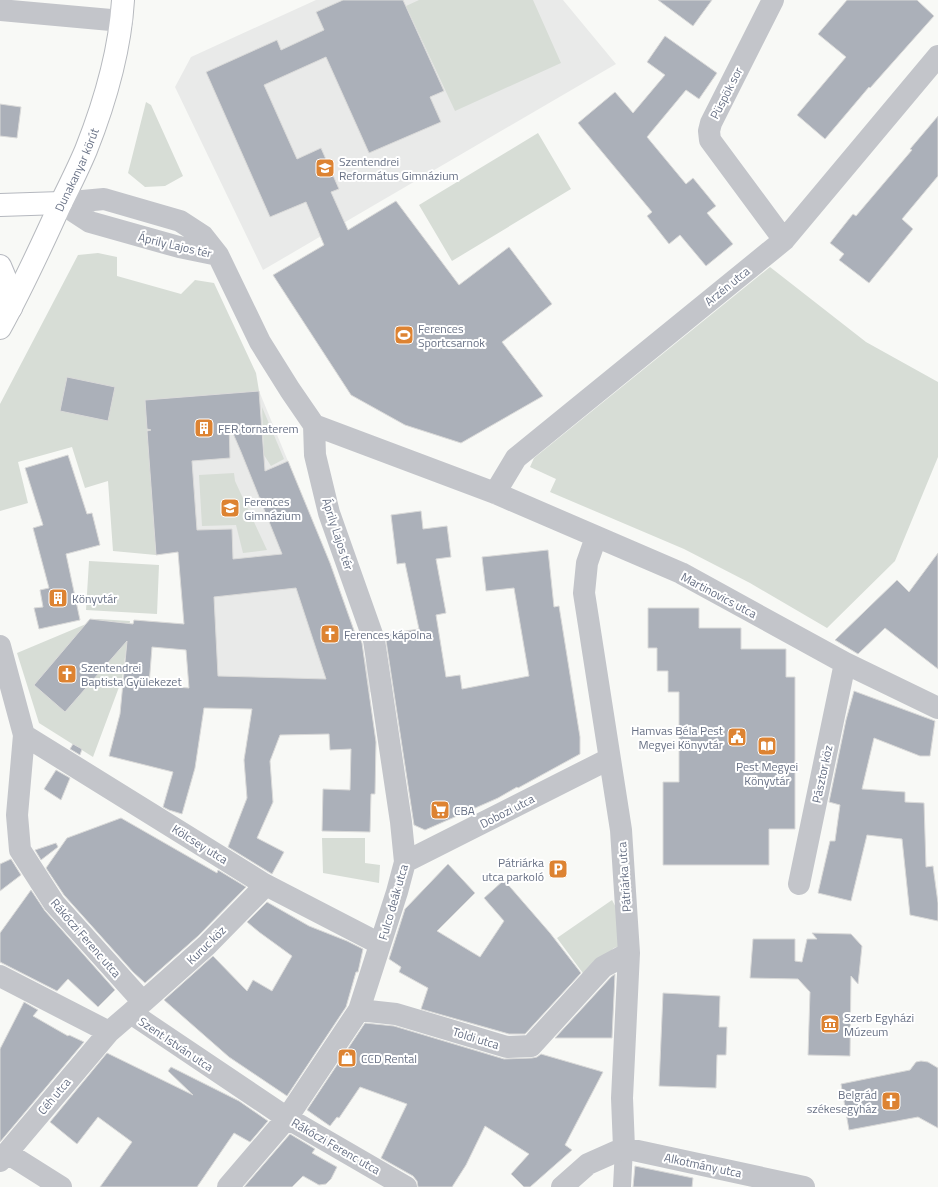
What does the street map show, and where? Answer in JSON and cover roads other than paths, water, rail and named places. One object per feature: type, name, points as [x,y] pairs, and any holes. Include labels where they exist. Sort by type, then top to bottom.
[{"type":"main road","name":"Dunakanyar körút","points":[[0,328],[36,259],[86,150],[104,99],[114,61],[122,11]]},
{"type":"main road","points":[[0,205],[61,204]]},
{"type":"main road","points":[[0,266],[8,285],[11,308]]},
{"type":"street","name":"Püspök sor","points":[[773,0],[708,131],[710,140],[784,240]]},
{"type":"street","points":[[0,10],[122,11]]},
{"type":"street","name":"Arzén utca","points":[[495,493],[516,458],[784,240],[938,56]]},
{"type":"street","name":"Áprily Lajos tér","points":[[61,204],[104,199],[180,221],[203,236],[219,258],[260,342],[314,425],[315,455],[329,513],[374,640]]},
{"type":"street","points":[[314,425],[495,493]]},
{"type":"street","name":"Martinovics utca","points":[[495,493],[681,573],[845,663],[938,708]]},
{"type":"street","name":"Pátriárka utca","points":[[596,537],[587,563],[584,593],[621,830],[629,953],[622,1098],[624,1148]]},
{"type":"street","name":"Fulco deák utca","points":[[228,1187],[287,1118],[359,1010],[406,862],[374,640]]},
{"type":"street","name":"Rákóczi Ferenc utca","points":[[0,646],[24,735],[17,815],[20,850],[54,903],[137,1008]]},
{"type":"street","name":"Pásztor köz","points":[[799,884],[845,663]]},
{"type":"street","name":"Kölcsey utca","points":[[24,735],[264,884],[380,944]]},
{"type":"street","name":"Dobozi utca","points":[[406,862],[609,759]]},
{"type":"street","points":[[0,831],[17,815]]},
{"type":"street","name":"Kuruc köz","points":[[137,1008],[207,945],[260,891],[264,884]]},
{"type":"street","name":"Toldi utca","points":[[359,1010],[396,1014],[507,1047],[531,1046],[604,967],[629,953]]},
{"type":"street","points":[[0,976],[109,1032]]},
{"type":"street","name":"Szent István utca","points":[[109,1032],[137,1008],[287,1118]]},
{"type":"street","name":"Céh utca","points":[[3,1157],[109,1032]]},
{"type":"street","name":"Rákóczi Ferenc utca","points":[[287,1118],[406,1187]]},
{"type":"street","points":[[562,1187],[588,1164],[624,1148],[622,1187]]},
{"type":"street","name":"Alkotmány utca","points":[[624,1148],[804,1187]]},
{"type":"street","points":[[3,1157],[62,1187]]},
{"type":"place","name":"Szentendrei Református Gimnázium","points":[[325,168]]},
{"type":"place","name":"Ferences Sportcsarnok","points":[[404,335]]},
{"type":"place","name":"FER tornaterem","points":[[204,428]]},
{"type":"place","name":"Ferences Gimnázium","points":[[230,508]]},
{"type":"place","name":"Könyvtár","points":[[58,598]]},
{"type":"place","name":"Ferences kápolna","points":[[330,634]]},
{"type":"place","name":"Szentendrei Baptista Gyülekezet","points":[[67,674]]},
{"type":"place","name":"Hamvas Béla Pest Megyei Könyvtár","points":[[737,737]]},
{"type":"place","name":"Pest Megyei Könyvtár","points":[[767,746]]},
{"type":"place","name":"CBA","points":[[440,810]]},
{"type":"place","name":"Pátriárka utca parkoló","points":[[558,869]]},
{"type":"place","name":"Szerb Egyházi Múzeum","points":[[830,1024]]},
{"type":"place","name":"CCD Rental","points":[[347,1058]]},
{"type":"place","name":"Belgrád székesegyház","points":[[891,1101]]}]
